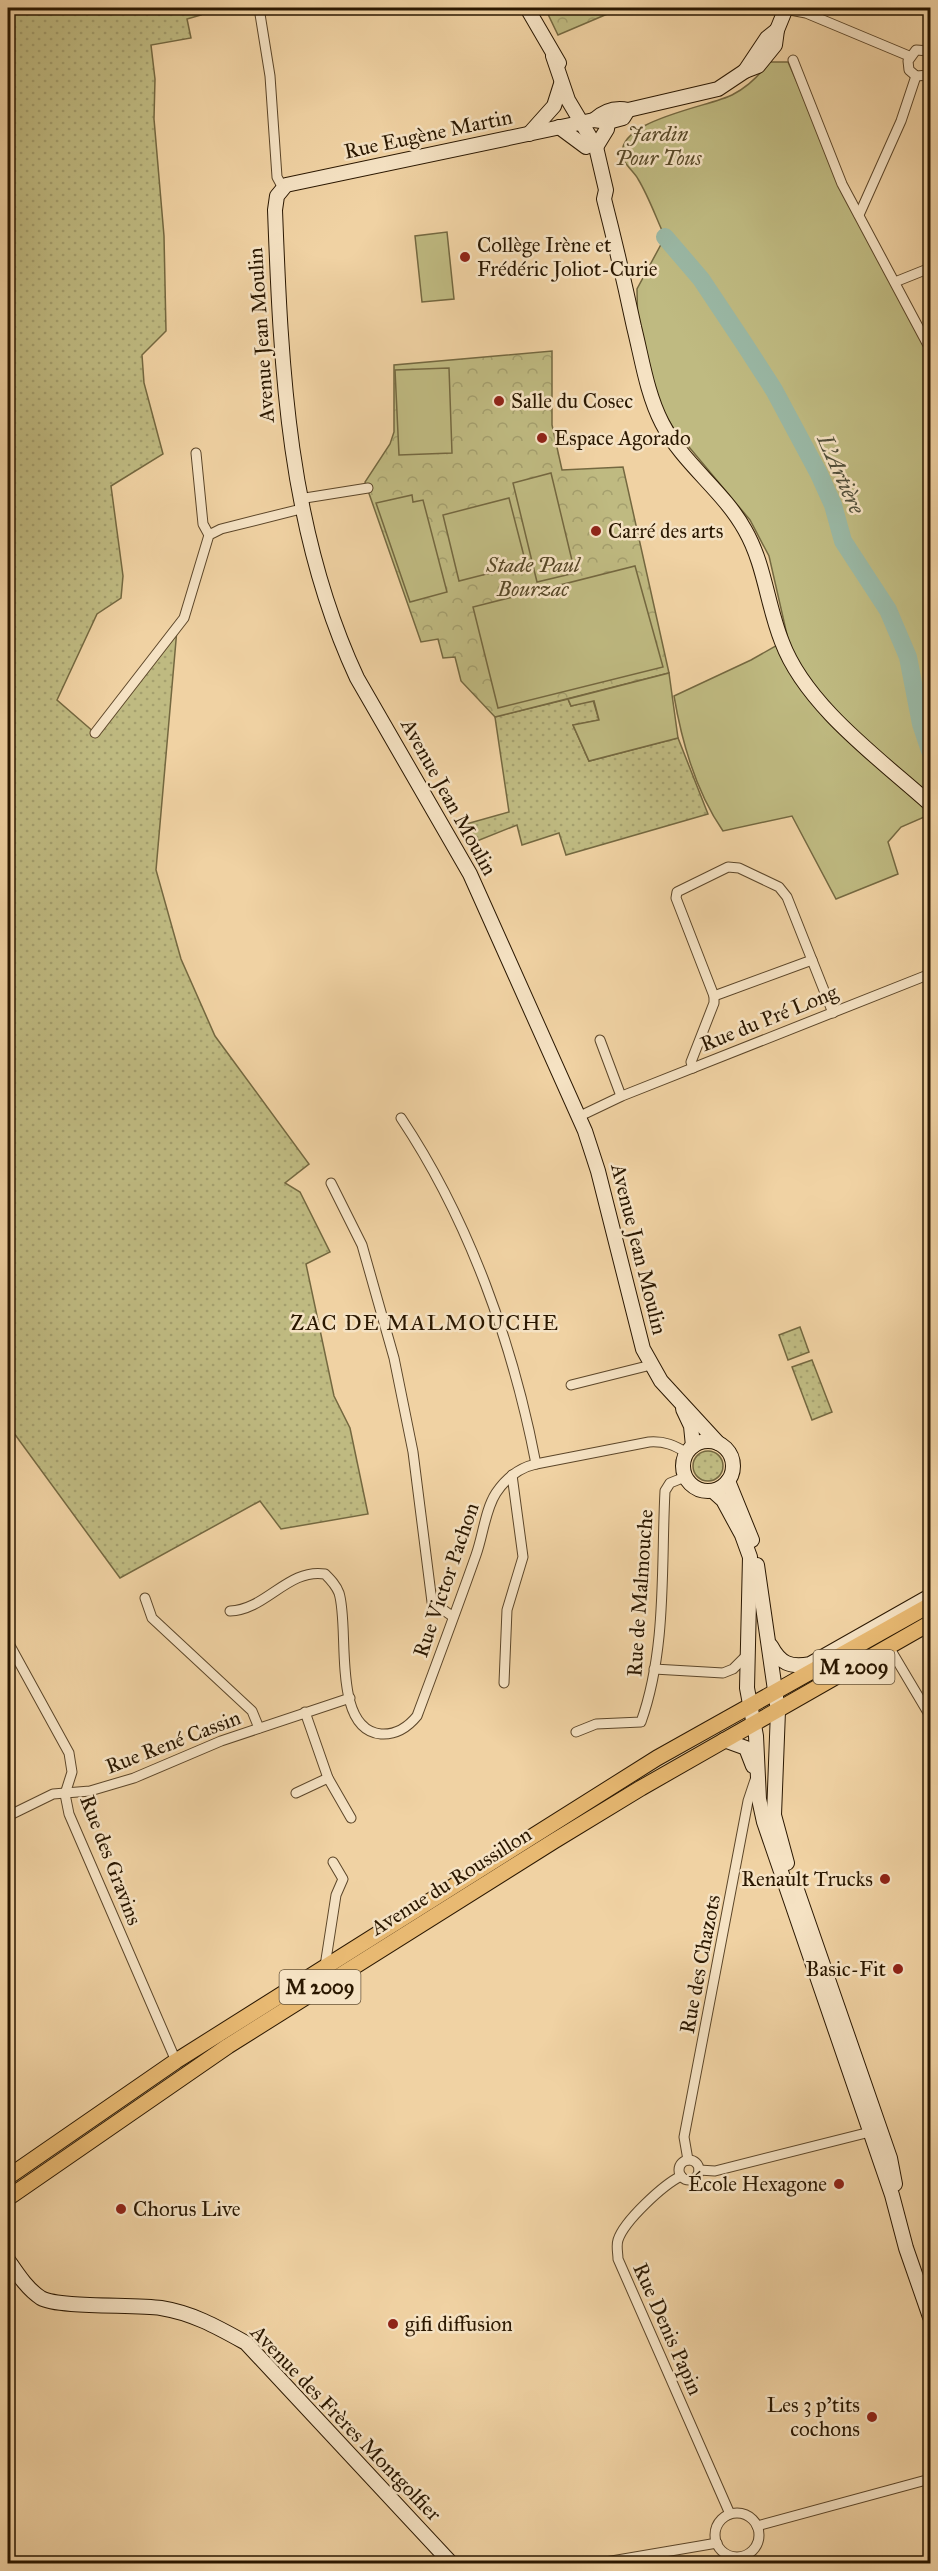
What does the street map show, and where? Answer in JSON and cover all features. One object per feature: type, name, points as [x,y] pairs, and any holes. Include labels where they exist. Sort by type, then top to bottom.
[{"type":"main road","points":[[527,8],[580,103],[595,121],[591,147],[606,190],[604,199],[648,385],[661,422],[678,450],[746,530],[762,567],[781,641],[796,672],[817,700],[930,804]]},
{"type":"main road","name":"Rue Eugène Martin","points":[[283,188],[291,183],[559,128],[622,118],[628,110],[717,89],[745,71],[766,38],[777,30],[786,8]]},
{"type":"main road","points":[[553,56],[561,84],[572,107],[607,129],[591,147]]},
{"type":"main road","points":[[529,134],[554,106],[561,84]]},
{"type":"main road","points":[[559,128],[591,147]]},
{"type":"main road","name":"Avenue Jean Moulin","points":[[283,188],[277,196],[275,210],[281,340],[289,440],[300,504],[317,577],[343,649],[357,678],[470,874],[578,1117],[598,1171],[637,1329],[651,1365],[681,1404],[691,1426],[690,1449]]},
{"type":"main road","name":"Avenue Jean Moulin","points":[[681,1404],[694,1414],[718,1443]]},
{"type":"main road","points":[[713,1491],[728,1481],[732,1473],[732,1460],[726,1449],[718,1443],[703,1442],[690,1449],[683,1465],[685,1477],[697,1489],[713,1491],[723,1500],[742,1535],[750,1557],[749,1705],[754,1724],[756,1775],[753,1800],[764,1822],[874,2127],[890,2158],[908,2238],[930,2303]]},
{"type":"main road","points":[[728,1481],[754,1548],[777,1692],[774,1800],[776,1824],[874,2127],[930,2317]]},
{"type":"main road","points":[[767,1639],[777,1657],[784,1663],[801,1666],[822,1661],[930,1596]]},
{"type":"main road","name":"Avenue du Roussillon","points":[[8,2177],[176,2061],[657,1758],[749,1705],[777,1692],[822,1661],[930,1605]]},
{"type":"main road","name":"Avenue du Roussillon","points":[[8,2198],[228,2046],[344,1972],[641,1788],[930,1623]]},
{"type":"main road","points":[[724,1740],[746,1748],[756,1775]]},
{"type":"main road","points":[[8,2205],[25,2186]]},
{"type":"main road","name":"Avenue des Frères Montgolfier","points":[[8,2260],[26,2285],[50,2301],[159,2308],[180,2312],[216,2325],[246,2343],[452,2564]]},
{"type":"street","points":[[259,8],[270,76],[277,177],[283,188]]},
{"type":"street","points":[[786,8],[806,13],[909,57]]},
{"type":"street","points":[[909,57],[920,48],[930,50]]},
{"type":"street","points":[[909,57],[909,70],[916,76],[930,75]]},
{"type":"street","points":[[793,60],[827,150],[930,349]]},
{"type":"street","points":[[859,215],[902,121],[916,76]]},
{"type":"street","points":[[895,282],[930,268]]},
{"type":"street","points":[[196,453],[202,524],[209,535]]},
{"type":"street","points":[[95,733],[184,618],[209,535],[221,529],[300,504],[368,488]]},
{"type":"street","points":[[693,1068],[691,1062],[714,1003],[714,996],[676,892],[728,867],[739,868],[779,887],[787,897],[833,1013]]},
{"type":"street","points":[[714,996],[812,960]]},
{"type":"street","name":"Rue du Pré Long","points":[[578,1117],[621,1096],[930,974]]},
{"type":"street","points":[[600,1040],[621,1096]]},
{"type":"street","points":[[401,1118],[440,1183],[478,1268],[524,1410],[536,1464]]},
{"type":"street","points":[[331,1183],[362,1245],[394,1358],[413,1452],[432,1602],[452,1616]]},
{"type":"street","points":[[571,1385],[651,1365]]},
{"type":"street","name":"Rue Victor Pachon","points":[[350,1698],[356,1718],[366,1730],[375,1733],[394,1733],[410,1724],[417,1716],[484,1533],[490,1505],[495,1494],[512,1475],[524,1467],[536,1464],[662,1441],[690,1449]]},
{"type":"street","points":[[504,1683],[507,1610],[523,1557],[512,1475]]},
{"type":"street","name":"Rue de Malmouche","points":[[576,1732],[596,1724],[641,1722],[654,1669],[660,1616],[665,1491],[670,1483],[685,1477]]},
{"type":"street","points":[[230,1611],[245,1611],[307,1574],[325,1574],[333,1581],[340,1598],[350,1698]]},
{"type":"street","name":"Rue René Cassin","points":[[145,1598],[152,1618],[252,1711],[259,1728]]},
{"type":"street","name":"Rue des Gravins","points":[[8,1642],[69,1753],[72,1772],[65,1794],[69,1814],[176,2061]]},
{"type":"street","points":[[889,1647],[930,1716]]},
{"type":"street","points":[[654,1669],[723,1673],[733,1669],[748,1654]]},
{"type":"street","name":"Rue René Cassin","points":[[8,1816],[44,1798],[90,1791],[134,1778],[259,1728],[350,1698]]},
{"type":"street","points":[[305,1712],[327,1778],[351,1818]]},
{"type":"street","points":[[296,1793],[327,1778]]},
{"type":"street","points":[[753,1800],[774,1800]]},
{"type":"street","name":"Rue des Chazots","points":[[688,2160],[684,2137],[744,1825],[753,1800]]},
{"type":"street","points":[[325,1966],[336,1895],[343,1879],[333,1862]]},
{"type":"street","points":[[699,2170],[715,2171],[874,2127]]},
{"type":"street","points":[[688,2160],[696,2163],[699,2170],[692,2180],[681,2176],[680,2166],[688,2160]]},
{"type":"street","name":"Rue Denis Papin","points":[[681,2176],[667,2183],[623,2230],[617,2242],[618,2259],[730,2514]]},
{"type":"street","points":[[758,2526],[930,2479]]},
{"type":"street","points":[[730,2514],[747,2515],[758,2526],[759,2539],[746,2560],[726,2554],[717,2543],[718,2524],[730,2514]]},
{"type":"street","points":[[594,2564],[717,2543]]},
{"type":"green space","points":[[8,8],[219,8],[200,11],[201,15],[187,19],[191,38],[151,45],[155,79],[154,119],[164,236],[166,331],[142,355],[144,383],[163,454],[111,486],[123,576],[121,598],[97,614],[57,700],[95,733],[177,629],[156,870],[181,959],[215,1036],[309,1164],[285,1183],[300,1192],[330,1252],[306,1264],[334,1396],[350,1428],[368,1514],[281,1529],[260,1501],[120,1578],[8,1425]]},
{"type":"green space","points":[[545,8],[617,8],[558,35]]},
{"type":"green space","name":"Jardin Pour Tous","points":[[769,62],[788,62],[827,150],[930,349],[930,820],[924,817],[901,827],[888,842],[898,874],[836,899],[792,816],[723,831],[705,800],[691,766],[674,696],[751,660],[788,639],[769,556],[750,520],[674,429],[647,385],[638,344],[637,289],[665,237],[642,186],[624,160],[623,147],[631,135],[645,125],[738,92],[753,81]]},
{"type":"green space","points":[[447,232],[454,299],[422,302],[415,236]]},
{"type":"green space","name":"Stade Paul Bourzac","points":[[552,351],[552,425],[562,470],[623,467],[669,673],[495,717],[461,681],[455,657],[443,658],[438,639],[421,642],[365,482],[390,444],[394,432],[394,365]]},
{"type":"green space","points":[[449,368],[452,453],[399,455],[395,370]]},
{"type":"green space","points":[[551,473],[575,573],[537,582],[513,483]]},
{"type":"green space","points":[[412,495],[413,502],[423,500],[447,592],[410,602],[376,503]]},
{"type":"green space","points":[[509,498],[526,564],[459,581],[443,515]]},
{"type":"green space","points":[[635,566],[663,667],[498,708],[473,607]]},
{"type":"green space","points":[[669,673],[678,738],[589,761],[573,725],[599,720],[594,701],[571,706],[568,699]]},
{"type":"green space","points":[[568,699],[571,706],[593,700],[599,720],[573,725],[589,761],[678,738],[708,814],[566,855],[559,833],[522,845],[517,825],[467,845],[459,826],[509,812],[495,717]]},
{"type":"green space","points":[[800,1327],[809,1352],[788,1360],[779,1335]]},
{"type":"green space","points":[[812,1360],[832,1412],[812,1420],[792,1367]]},
{"type":"green space","points":[[708,1451],[719,1455],[723,1466],[719,1477],[708,1481],[697,1477],[693,1466],[697,1455]]},
{"type":"waterway","name":"L'Artière","points":[[665,237],[701,279],[745,345],[774,390],[819,474],[833,505],[843,541],[888,610],[908,657],[921,724],[930,751]]},
{"type":"place","name":"Collège Irène et Frédéric Joliot-Curie","points":[[465,257]]},
{"type":"place","name":"Salle du Cosec","points":[[499,401]]},
{"type":"place","name":"Espace Agorado","points":[[542,438]]},
{"type":"place","name":"Carré des arts","points":[[596,531]]},
{"type":"place","name":"Renault Trucks","points":[[885,1879]]},
{"type":"place","name":"Basic-Fit","points":[[898,1969]]},
{"type":"place","name":"École Hexagone","points":[[839,2184]]},
{"type":"place","name":"Chorus Live","points":[[121,2209]]},
{"type":"place","name":"gifi diffusion","points":[[393,2324]]},
{"type":"place","name":"Les 3 p'tits cochons","points":[[872,2417]]},
{"type":"district","name":"ZAC DE MALMOUCHE","points":[[425,1322]]}]
